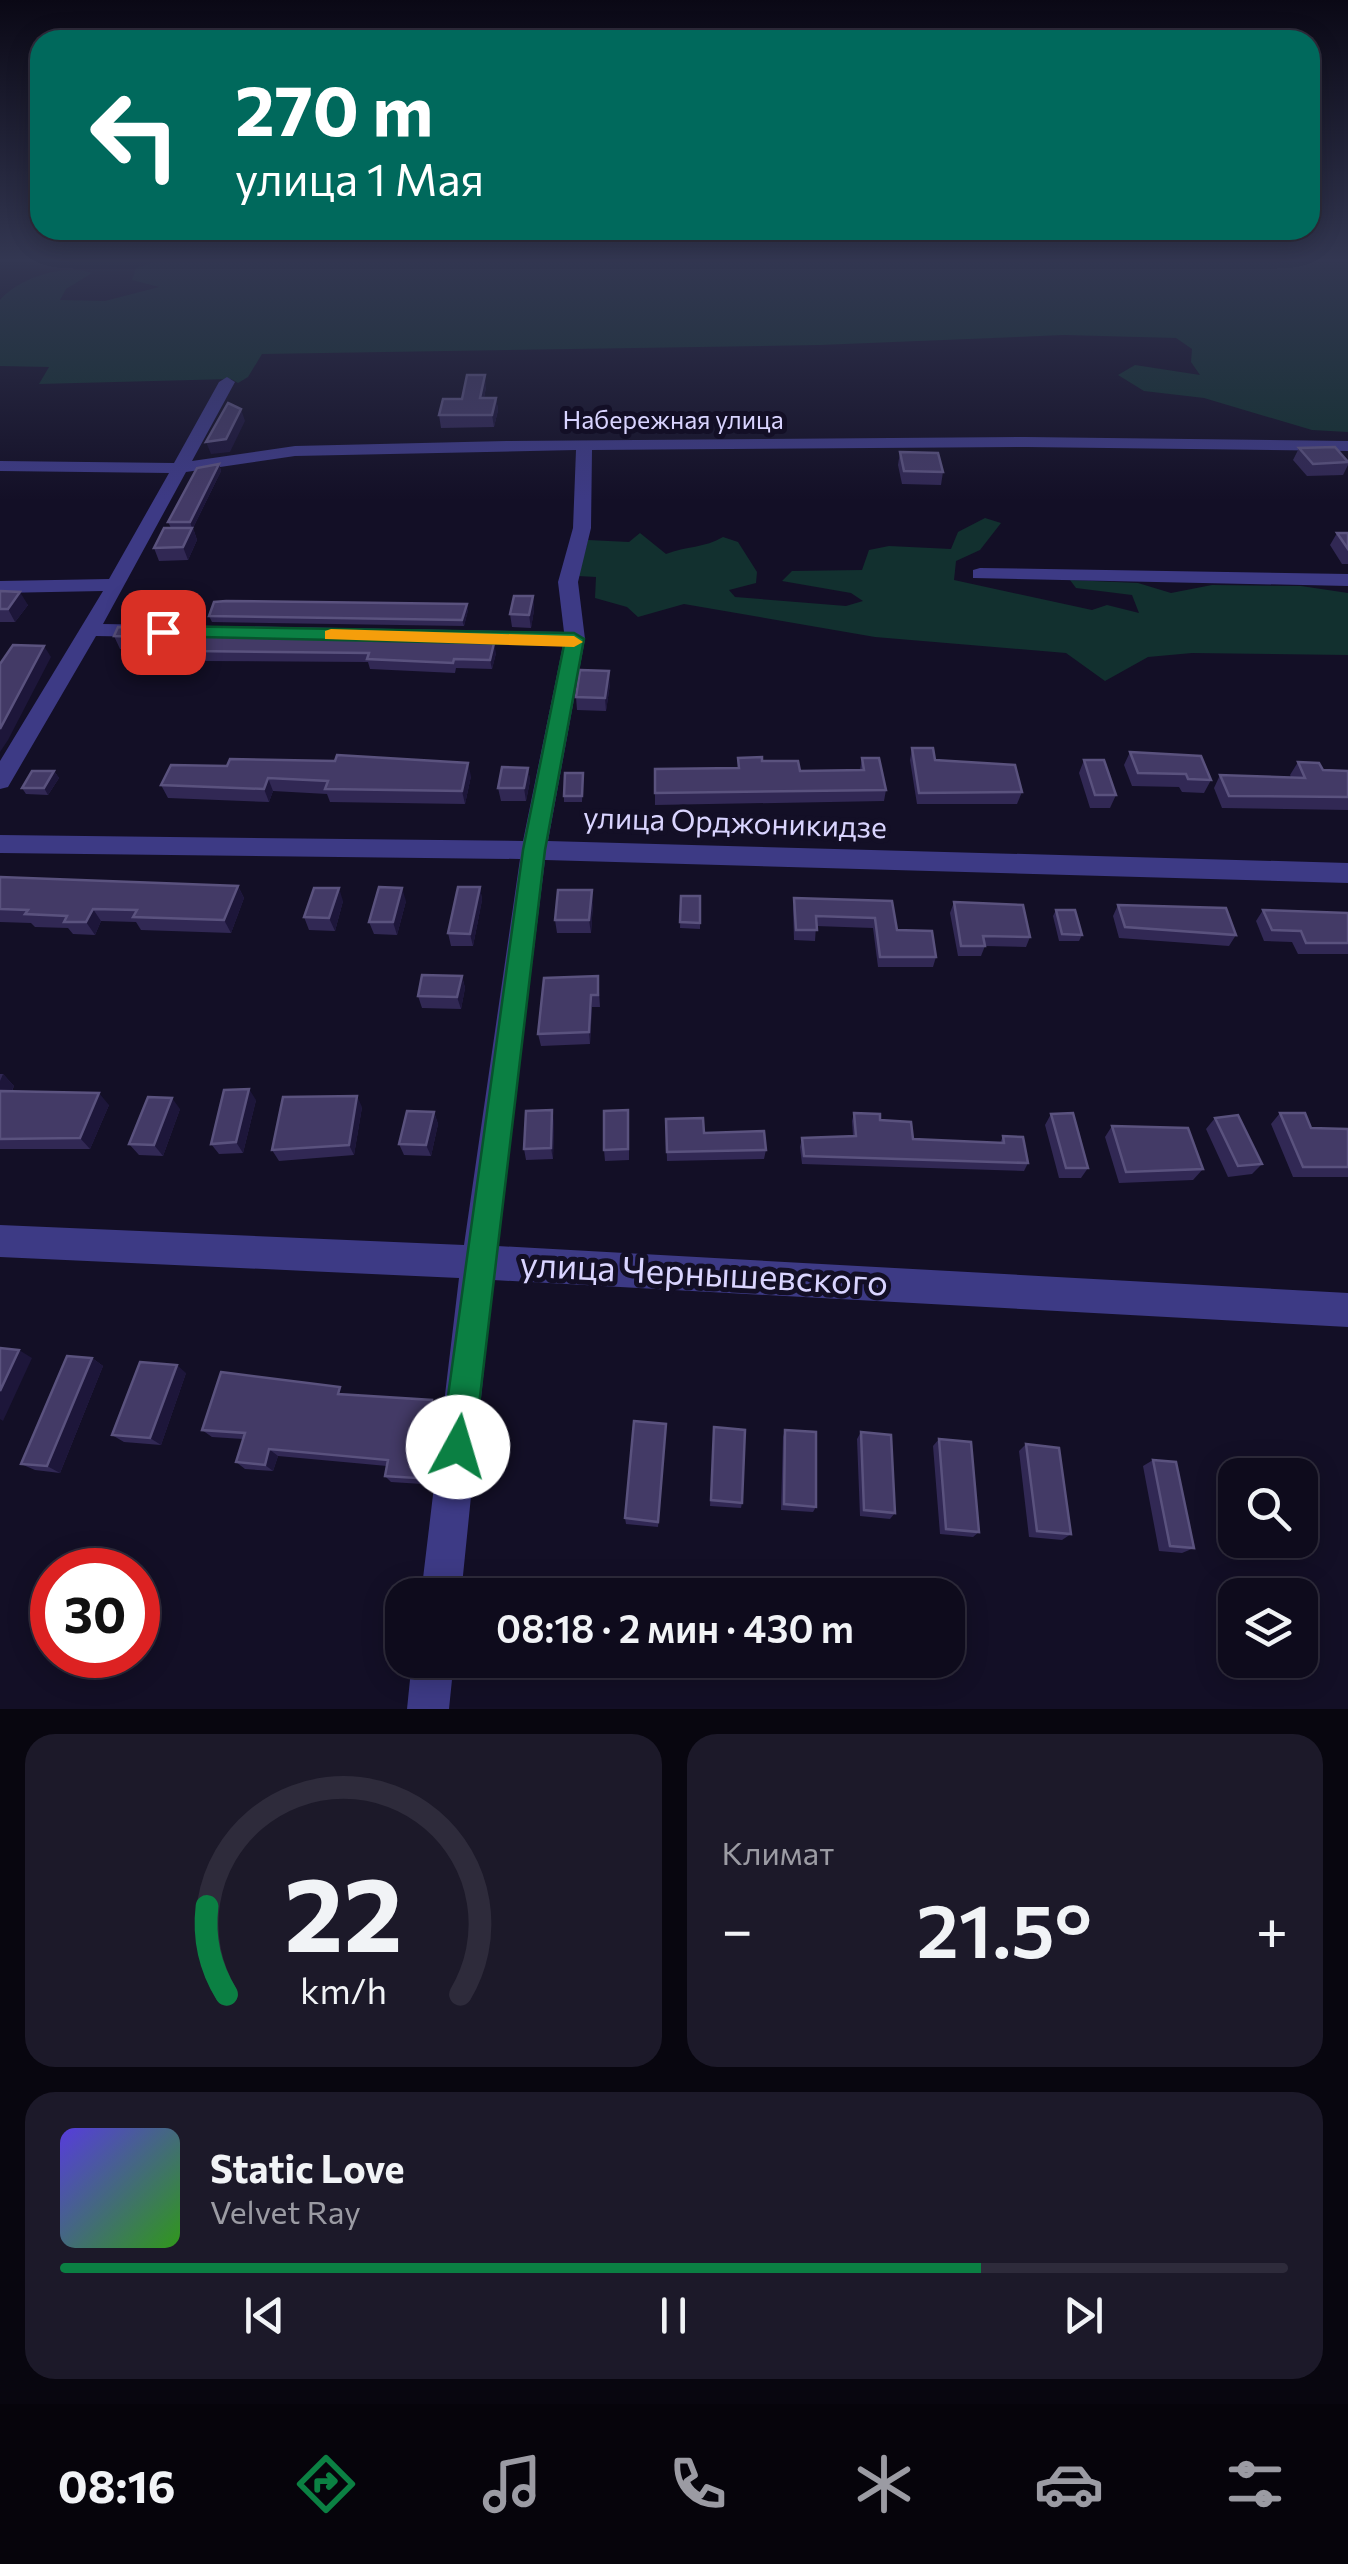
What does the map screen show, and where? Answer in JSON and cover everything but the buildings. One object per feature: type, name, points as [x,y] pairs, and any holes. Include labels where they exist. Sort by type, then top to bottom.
[{"type":"street","points":[[0,781],[116,585],[227,382]]},
{"type":"street","points":[[443,1578],[478,1262],[534,850],[574,639],[568,582],[582,528],[584,446]]},
{"type":"street","name":"Набережная улица","points":[[0,466],[180,468],[296,451],[584,446],[1348,446]]},
{"type":"street","points":[[980,574],[1348,580]]},
{"type":"street","points":[[0,587],[116,585]]},
{"type":"street","points":[[88,630],[574,639]]},
{"type":"street","name":"улица Орджоникидзе","points":[[0,844],[534,850],[1348,873]]},
{"type":"street","name":"улица Чернышевского","points":[[0,1241],[478,1262],[1348,1310]]},
{"type":"street","points":[[428,1709],[432,1678]]},
{"type":"green space","points":[[0,341],[924,341],[262,354],[248,377],[238,383],[231,379],[39,384],[49,367],[0,366]]},
{"type":"green space","points":[[1180,341],[1348,341],[1348,432],[1312,430],[1204,398],[1144,391],[1118,375],[1135,365],[1200,375],[1191,362],[1192,349]]},
{"type":"green space","points":[[985,518],[1001,523],[980,550],[956,561],[954,580],[1092,610],[1107,605],[1139,613],[1132,595],[1076,588],[1070,580],[1138,583],[1171,593],[1212,585],[1301,586],[1348,593],[1348,655],[1192,653],[1148,657],[1105,681],[1066,653],[875,637],[684,604],[638,617],[627,607],[595,598],[596,577],[578,576],[588,540],[629,542],[640,533],[666,554],[723,537],[738,542],[757,572],[756,583],[729,590],[735,597],[846,606],[863,601],[851,593],[782,581],[792,571],[862,570],[869,550],[889,546],[951,549],[958,532]]},
{"type":"slow traffic","points":[[331,635],[574,642]]},
{"type":"route","points":[[163,632],[574,639],[534,850],[478,1262],[458,1447]]}]
